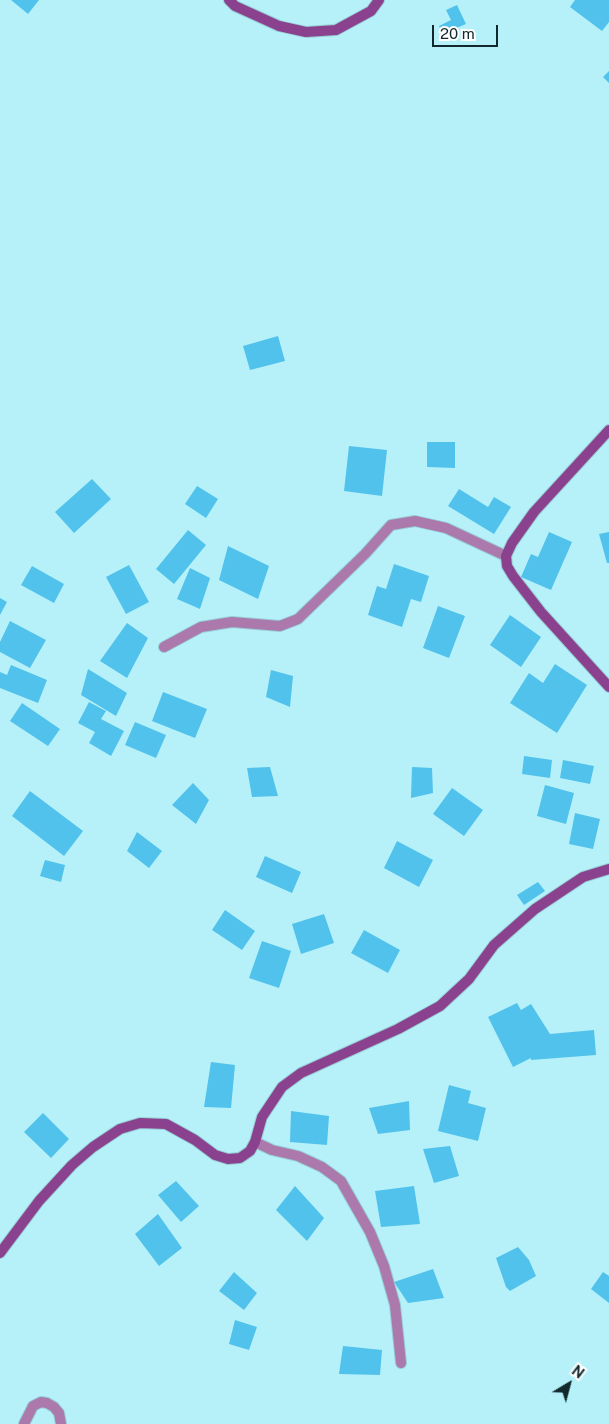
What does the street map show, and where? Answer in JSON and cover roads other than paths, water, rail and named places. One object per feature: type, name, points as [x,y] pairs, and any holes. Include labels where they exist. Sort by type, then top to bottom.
[{"type":"street","points":[[229,0],[234,6],[279,26],[306,32],[336,30],[371,11],[379,0]]},
{"type":"street","points":[[609,430],[534,512],[512,543],[506,556],[507,566],[510,571],[536,604],[609,687]]},
{"type":"street","points":[[164,647],[201,627],[232,622],[280,626],[298,619],[365,554],[391,525],[415,521],[446,528],[506,556]]},
{"type":"street","points":[[0,1254],[39,1200],[72,1165],[93,1147],[120,1129],[140,1123],[166,1124],[195,1140],[215,1155],[228,1159],[240,1158],[250,1151],[262,1117],[282,1087],[301,1073],[398,1029],[440,1006],[469,979],[494,945],[534,909],[582,877],[609,869]]},
{"type":"street","points":[[254,1142],[272,1150],[298,1156],[322,1166],[341,1181],[370,1232],[384,1266],[395,1305],[401,1362]]},
{"type":"street","points":[[24,1424],[33,1406],[41,1402],[54,1407],[59,1413],[61,1424]]}]
